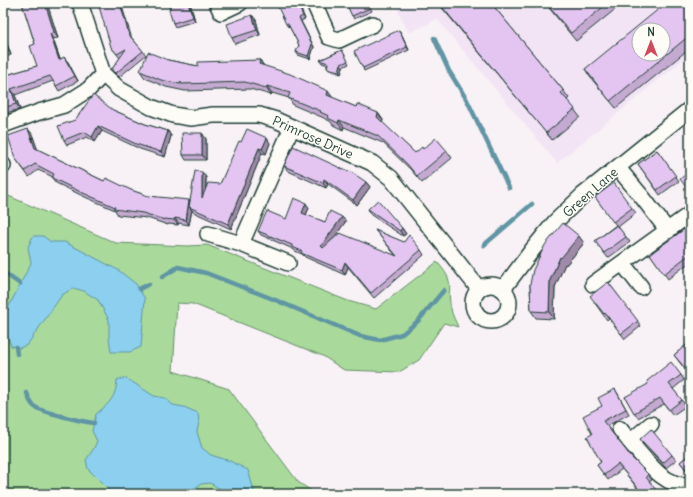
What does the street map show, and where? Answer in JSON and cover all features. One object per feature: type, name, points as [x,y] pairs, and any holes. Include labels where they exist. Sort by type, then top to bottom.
[{"type":"street","name":"Primrose Drive","points":[[80,3],[103,74],[119,89],[151,107],[173,115],[191,118],[213,115],[259,115],[276,120],[372,163],[392,178],[479,289]]},
{"type":"street","points":[[217,3],[221,12],[240,3]]},
{"type":"street","points":[[314,3],[329,37],[339,40],[373,24]]},
{"type":"street","points":[[3,125],[64,105],[89,89],[103,74]]},
{"type":"street","name":"Green Lane","points":[[503,288],[532,249],[555,222],[583,195],[690,109]]},
{"type":"street","points":[[241,244],[292,127]]},
{"type":"street","points":[[618,168],[668,231]]},
{"type":"street","points":[[593,284],[623,264],[690,214]]},
{"type":"street","points":[[208,234],[241,244],[288,263]]},
{"type":"street","points":[[623,264],[641,287]]},
{"type":"street","points":[[490,284],[503,288],[508,295],[509,302],[508,310],[503,317],[488,321],[480,317],[475,311],[473,304],[474,296],[479,289],[490,284]]},
{"type":"street","points":[[630,442],[651,424]]},
{"type":"street","points":[[620,429],[655,471],[666,479],[680,486],[690,486]]},
{"type":"shaded area","points":[[394,3],[690,3],[690,54],[557,163],[437,19],[409,33]]},
{"type":"green space","points":[[3,192],[4,194],[116,243],[187,246],[207,245],[348,301],[376,309],[437,262],[449,280],[451,309],[458,327],[444,323],[419,360],[399,372],[344,370],[323,356],[193,304],[177,303],[173,371],[229,389],[298,482],[316,494],[3,494]]},
{"type":"water","points":[[33,236],[43,236],[51,242],[65,242],[118,270],[136,284],[145,299],[141,347],[130,352],[111,352],[109,320],[98,300],[84,291],[73,288],[62,295],[27,345],[19,348],[11,346],[6,332],[5,314],[31,263],[28,247]]},
{"type":"water","points":[[126,378],[154,396],[165,398],[173,405],[184,407],[198,413],[199,422],[197,432],[202,448],[211,455],[230,461],[248,470],[255,494],[223,494],[222,490],[210,483],[201,484],[195,488],[194,494],[109,494],[108,489],[88,469],[86,460],[97,441],[92,431],[96,414],[114,395],[117,380]]},
{"type":"building","points":[[22,3],[45,3],[54,32],[50,34],[59,60],[64,57],[75,76],[56,86],[50,76],[11,89],[16,104],[3,108],[3,76],[37,66],[30,46],[35,44]]},
{"type":"building","points":[[98,3],[120,3],[129,35],[143,51],[116,73],[112,69],[126,49],[117,54],[111,47]]},
{"type":"building","points":[[168,3],[188,3],[193,17],[173,23]]},
{"type":"building","points":[[281,3],[297,3],[303,16],[299,18],[312,44],[308,56],[296,52],[299,45],[288,24],[286,24],[277,5]]},
{"type":"building","points":[[346,3],[368,3],[370,8],[352,16]]},
{"type":"building","points":[[439,3],[491,3],[563,90],[561,93],[575,109],[546,133]]},
{"type":"building","points":[[546,3],[608,3],[571,33]]},
{"type":"building","points":[[666,3],[690,3],[690,35],[671,51],[671,22],[643,22]]},
{"type":"building","points":[[252,15],[257,30],[232,38],[227,24]]},
{"type":"building","points":[[399,30],[407,47],[363,68],[354,51]]},
{"type":"building","points":[[631,32],[631,62],[657,62],[610,101],[585,69]]},
{"type":"building","points":[[3,38],[8,50],[3,51]]},
{"type":"building","points":[[342,50],[348,61],[341,64],[339,71],[327,68],[328,63],[320,60]]},
{"type":"building","points":[[148,52],[168,60],[198,66],[198,62],[260,60],[259,64],[290,74],[328,91],[327,95],[356,107],[357,104],[378,113],[377,117],[415,153],[422,147],[423,149],[436,138],[447,151],[417,176],[407,164],[378,136],[339,120],[338,123],[328,118],[329,116],[320,112],[321,111],[288,98],[290,93],[267,86],[266,88],[245,82],[181,84],[181,82],[180,84],[161,80],[140,71]]},
{"type":"building","points":[[93,95],[113,110],[145,124],[168,131],[161,152],[136,144],[98,126],[92,137],[84,132],[64,140],[58,126],[75,120]]},
{"type":"building","points":[[28,129],[35,148],[104,181],[106,178],[148,196],[189,200],[186,220],[175,218],[174,220],[165,220],[143,213],[114,209],[115,207],[52,178],[54,174],[35,164],[25,171],[15,158],[8,136]]},
{"type":"building","points":[[247,129],[267,138],[262,149],[259,148],[228,224],[189,207],[195,171],[202,172],[202,198],[208,183],[220,184],[239,141],[241,142]]},
{"type":"building","points":[[182,133],[202,133],[202,155],[183,155]]},
{"type":"building","points":[[293,146],[349,172],[350,171],[366,182],[353,200],[324,179],[323,183],[284,166]]},
{"type":"building","points":[[657,150],[676,176],[657,190],[638,164]]},
{"type":"building","points":[[690,171],[690,190],[689,191],[680,179]]},
{"type":"building","points":[[614,183],[632,208],[613,222],[595,197]]},
{"type":"building","points":[[294,198],[306,203],[302,213],[325,222],[330,211],[342,217],[321,246],[323,248],[340,233],[397,256],[375,230],[404,242],[409,235],[421,250],[371,293],[345,262],[342,270],[301,253],[302,251],[292,247],[292,245],[258,231],[267,211],[286,219]]},
{"type":"building","points":[[378,200],[402,228],[400,231],[368,209]]},
{"type":"building","points":[[563,223],[579,236],[561,258],[560,257],[550,280],[549,312],[531,311],[530,284],[533,270],[545,245]]},
{"type":"building","points":[[617,225],[626,237],[604,253],[595,241]]},
{"type":"building","points":[[690,225],[690,254],[664,274],[650,254]]},
{"type":"building","points":[[608,282],[638,321],[621,334],[590,296]]},
{"type":"building","points":[[690,342],[690,362],[684,367],[674,355]]},
{"type":"building","points":[[671,362],[681,375],[669,384],[682,400],[669,410],[660,398],[634,413],[625,397],[648,384],[647,381]]},
{"type":"building","points":[[615,389],[626,409],[603,421],[632,458],[648,474],[646,477],[659,494],[631,494],[638,488],[618,464],[604,475],[597,465],[601,462],[587,437],[592,434],[583,416],[602,406],[598,398]]},
{"type":"building","points":[[651,429],[672,455],[663,463],[640,439]]},
{"type":"building","points":[[690,454],[690,471],[689,473],[680,462]]},
{"type":"waterway","points":[[434,38],[449,71],[467,100],[509,188]]},
{"type":"waterway","points":[[484,245],[532,204]]},
{"type":"waterway","points":[[162,277],[178,267],[206,273],[273,299],[360,336],[380,340],[402,334],[418,321],[444,290]]},
{"type":"waterway","points":[[3,272],[20,284]]},
{"type":"waterway","points":[[139,289],[149,284]]},
{"type":"waterway","points":[[16,347],[17,354]]},
{"type":"waterway","points":[[27,393],[32,404],[39,409],[94,423]]}]
